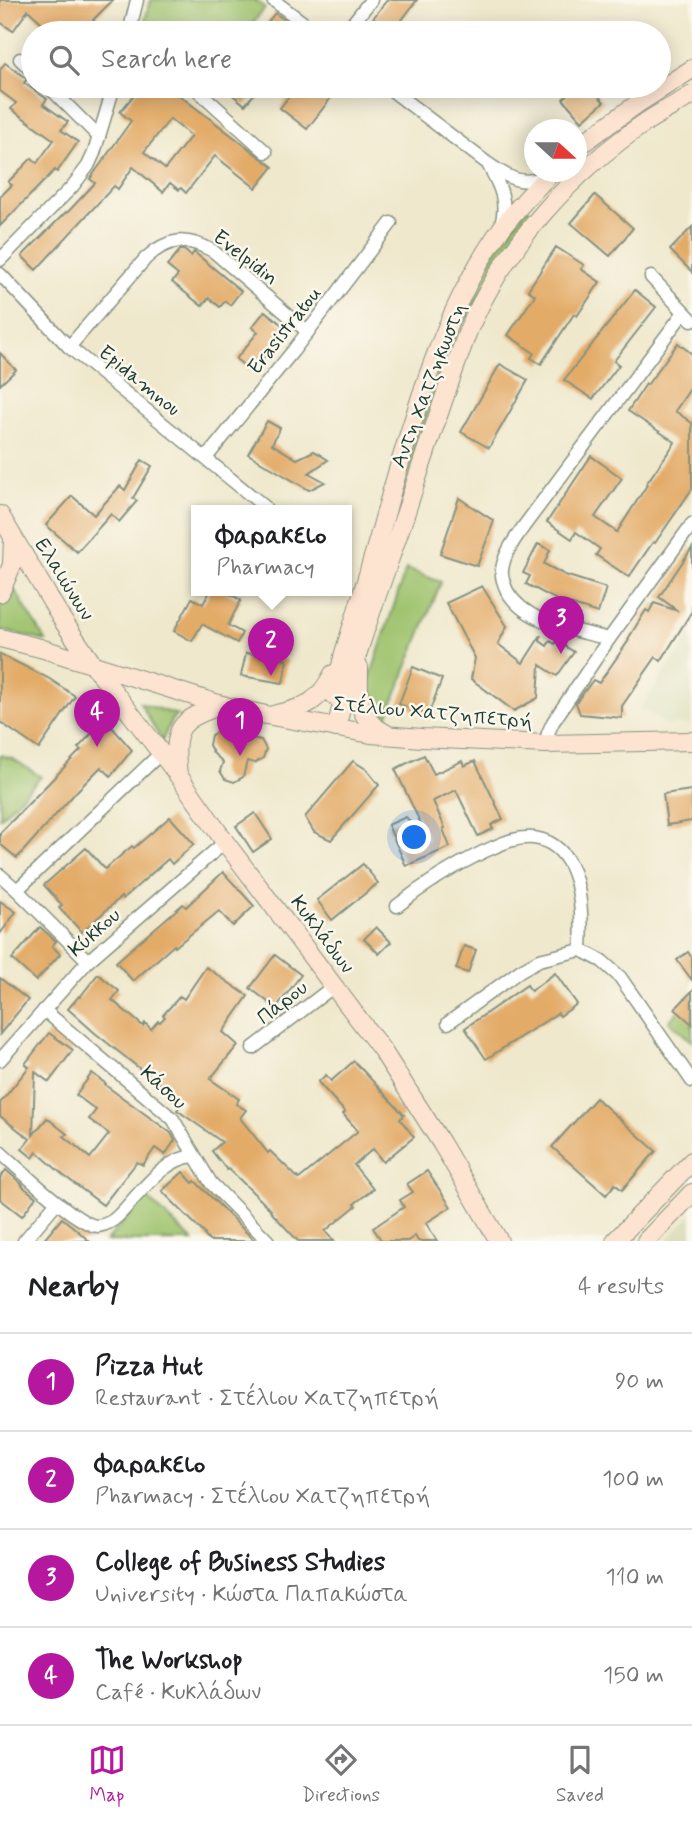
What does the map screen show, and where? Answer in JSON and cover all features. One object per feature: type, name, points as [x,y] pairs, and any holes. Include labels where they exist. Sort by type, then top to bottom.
[{"type":"main road","points":[[671,82],[692,69]]},
{"type":"main road","name":"Αντη Χατζηκωστη","points":[[352,651],[471,325],[513,251],[539,216],[602,155],[647,122],[692,95]]},
{"type":"main road","points":[[587,140],[646,98]]},
{"type":"main road","name":"Αντη Χατζηκωστη","points":[[332,727],[424,384],[453,311],[475,270],[497,235],[542,182]]},
{"type":"main road","name":"Ελαιώνων","points":[[0,515],[63,621],[94,666]]},
{"type":"main road","points":[[0,593],[12,565],[13,539]]},
{"type":"main road","name":"Στέλιου Χατζηπετρή","points":[[0,638],[223,705],[332,727],[394,736],[546,744],[692,741]]},
{"type":"main road","points":[[266,715],[313,702],[352,651]]},
{"type":"main road","points":[[352,651],[362,712],[366,720],[377,729],[394,736]]},
{"type":"main road","name":"Κυκλάδων","points":[[94,666],[382,1050],[499,1241]]},
{"type":"main road","points":[[178,775],[176,744],[180,731],[190,718],[223,705]]},
{"type":"main road","points":[[615,1241],[692,1161]]},
{"type":"main road","points":[[646,1241],[692,1193]]},
{"type":"street","points":[[133,21],[137,0]]},
{"type":"street","points":[[273,0],[301,21]]},
{"type":"street","points":[[354,21],[371,0]]},
{"type":"street","points":[[59,98],[99,137]]},
{"type":"street","points":[[0,260],[80,178],[94,153],[110,98]]},
{"type":"street","points":[[206,98],[266,152]]},
{"type":"street","points":[[402,98],[487,163],[504,174],[524,182]]},
{"type":"street","points":[[487,163],[502,191],[504,201],[504,213],[497,235]]},
{"type":"street","name":"Erasistratou","points":[[206,458],[308,332],[391,223]]},
{"type":"street","name":"Evelpidin","points":[[69,347],[151,253],[170,242],[185,240],[213,251],[308,332]]},
{"type":"street","name":"Epidamnou","points":[[0,274],[69,347],[263,505]]},
{"type":"street","points":[[609,639],[535,617],[520,607],[509,594],[502,579],[509,548],[526,523],[688,316],[651,276]]},
{"type":"street","points":[[546,744],[553,722],[692,524]]},
{"type":"street","points":[[17,890],[160,753]]},
{"type":"street","points":[[397,906],[451,868],[505,842],[525,838],[540,840],[559,850],[575,877],[581,902],[581,950]]},
{"type":"street","name":"Κύκκου","points":[[0,1060],[89,961],[225,842]]},
{"type":"street","points":[[0,875],[89,961]]},
{"type":"street","points":[[448,1023],[539,960],[581,950],[602,961],[620,977],[692,1081]]},
{"type":"street","name":"Πάρου","points":[[253,1048],[334,986]]},
{"type":"street","name":"Κάσου","points":[[44,1010],[173,1119],[211,1183],[268,1241]]},
{"type":"street","points":[[0,1152],[57,1202],[83,1221],[99,1226],[113,1221],[161,1170],[182,1157],[194,1156]]},
{"type":"street","points":[[24,1241],[57,1202]]},
{"type":"shaded area","points":[[692,633],[692,724],[667,725],[640,708]]},
{"type":"shaded area","points":[[692,1214],[692,1241],[666,1241]]},
{"type":"green space","points":[[151,0],[255,0],[265,8],[255,21],[145,21]]},
{"type":"green space","points":[[527,208],[534,214],[460,328],[441,375],[400,501],[400,483],[452,325],[499,245]]},
{"type":"green space","points":[[406,569],[441,582],[385,722],[377,719],[368,710],[367,687]]},
{"type":"green space","points":[[14,589],[46,641],[0,630],[0,607]]},
{"type":"green space","points":[[140,703],[177,715],[172,719],[162,741]]},
{"type":"green space","points":[[0,755],[13,759],[41,777],[0,818]]},
{"type":"green space","points":[[692,997],[692,1042],[669,1021]]},
{"type":"green space","points":[[146,1197],[193,1241],[106,1241]]},
{"type":"building","points":[[0,0],[113,0],[94,21],[40,21],[28,10],[13,31],[0,22]]},
{"type":"building","points":[[387,0],[417,0],[401,21],[371,21]]},
{"type":"building","points":[[275,13],[286,21],[269,21]]},
{"type":"building","points":[[5,63],[21,75],[21,98],[47,99],[43,104],[68,122],[61,130],[78,142],[57,172],[55,170],[0,226],[0,197],[12,185],[8,182],[32,158],[37,163],[54,140],[11,109],[16,103],[0,91],[0,70]]},
{"type":"building","points":[[131,98],[183,98],[273,167],[256,188],[215,156],[186,193],[170,183],[163,192],[133,167],[118,189],[114,186],[36,270],[22,256],[95,183],[90,179],[131,121],[120,112]],"holes":[[[170,119],[191,136],[165,169],[144,152]]]},
{"type":"building","points":[[237,98],[251,98],[245,105]]},
{"type":"building","points":[[288,98],[331,98],[307,129],[280,108]]},
{"type":"building","points":[[564,98],[600,98],[604,102],[584,119],[580,119]]},
{"type":"building","points":[[595,195],[633,228],[610,256],[571,223]]},
{"type":"building","points":[[692,227],[692,272],[670,250]]},
{"type":"building","points":[[556,247],[584,265],[581,269],[600,282],[577,316],[574,314],[541,364],[531,358],[534,353],[508,335],[535,295],[528,290]]},
{"type":"building","points":[[180,250],[191,256],[194,252],[241,291],[230,305],[225,301],[220,307],[209,298],[202,306],[172,282],[178,275],[167,266]]},
{"type":"building","points":[[635,290],[656,307],[614,361],[619,365],[593,399],[564,380]]},
{"type":"building","points":[[265,311],[287,329],[252,372],[236,359],[258,332],[252,327]]},
{"type":"building","points":[[678,343],[692,354],[692,386],[675,411],[692,423],[692,489],[629,577],[596,555],[600,549],[576,532],[572,539],[547,522],[591,456],[622,478],[595,517],[617,532],[675,442],[628,411]]},
{"type":"building","points":[[0,353],[16,370],[0,385]]},
{"type":"building","points":[[500,364],[528,380],[489,448],[461,432]]},
{"type":"building","points":[[267,421],[280,428],[272,444],[297,459],[314,451],[328,460],[309,473],[325,482],[309,490],[248,454]]},
{"type":"building","points":[[142,460],[152,466],[133,498],[137,501],[119,522],[111,514],[77,552],[46,525],[72,496],[94,515],[120,486],[125,490]]},
{"type":"building","points":[[459,498],[494,521],[477,566],[440,554]]},
{"type":"building","points":[[538,544],[550,550],[544,564],[565,575],[606,588],[598,613],[557,600],[526,584],[530,576],[523,573]]},
{"type":"building","points":[[692,548],[692,611],[661,661],[656,657],[622,706],[622,718],[580,714],[576,703],[593,680],[599,683],[646,610],[649,612],[654,603],[678,611],[659,597]]},
{"type":"building","points":[[482,586],[507,626],[498,644],[523,663],[541,635],[540,641],[547,646],[550,641],[555,644],[557,641],[574,652],[557,676],[540,665],[538,698],[514,711],[471,679],[475,658],[446,603]]},
{"type":"building","points":[[208,596],[233,596],[241,600],[228,625],[242,633],[237,643],[202,624],[192,641],[174,631],[192,598],[203,604]]},
{"type":"building","points":[[246,653],[287,660],[283,683],[241,676]]},
{"type":"building","points":[[0,654],[48,678],[75,696],[39,749],[0,722]]},
{"type":"building","points":[[413,667],[442,679],[428,715],[399,704]]},
{"type":"building","points":[[105,719],[132,750],[111,776],[101,767],[17,858],[0,844],[0,833],[81,750],[78,748]]},
{"type":"building","points":[[220,731],[229,733],[232,739],[243,743],[252,738],[261,740],[266,749],[263,758],[255,763],[247,761],[243,777],[234,782],[225,779],[220,771],[223,762],[209,745],[211,735]]},
{"type":"building","points":[[424,755],[434,774],[462,761],[464,766],[475,761],[503,819],[491,825],[493,829],[478,836],[456,790],[433,801],[450,847],[406,866],[388,825],[406,817],[426,841],[428,839],[395,769]]},
{"type":"building","points":[[353,761],[366,769],[379,785],[331,840],[314,832],[305,817]]},
{"type":"building","points":[[692,790],[692,821],[667,825],[663,794]]},
{"type":"building","points":[[255,813],[272,839],[253,852],[236,826]]},
{"type":"building","points":[[170,817],[194,844],[172,864],[168,859],[82,932],[59,908],[62,905],[44,885],[86,848],[105,869]]},
{"type":"building","points":[[363,864],[378,883],[332,920],[317,900]]},
{"type":"building","points":[[223,872],[254,906],[233,926],[219,911],[133,981],[116,962],[183,904],[186,907]]},
{"type":"building","points":[[0,901],[16,912],[0,934]]},
{"type":"building","points":[[40,927],[56,941],[52,946],[60,954],[36,981],[12,959]]},
{"type":"building","points":[[376,927],[391,942],[379,954],[364,939]]},
{"type":"building","points":[[464,946],[476,950],[468,973],[456,969]]},
{"type":"building","points":[[688,952],[692,958],[692,980],[677,960]]},
{"type":"building","points":[[275,955],[301,975],[276,1008],[250,988]]},
{"type":"building","points":[[206,967],[248,996],[223,1032],[238,1045],[210,1079],[239,1099],[236,1104],[246,1110],[240,1118],[268,1153],[270,1151],[299,1179],[358,1131],[318,1082],[326,1075],[331,1081],[354,1061],[404,1115],[400,1119],[414,1137],[383,1162],[373,1149],[354,1165],[373,1189],[325,1231],[334,1241],[298,1241],[271,1210],[227,1170],[212,1151],[222,1142],[177,1110],[184,1101],[149,1076],[68,1009],[98,974],[119,991],[112,1000],[143,1026],[145,1023],[151,1029],[165,1017],[163,1015],[180,996],[184,999]]},
{"type":"building","points":[[555,973],[577,1004],[560,1016],[558,1013],[486,1059],[465,1028],[527,985],[531,991]]},
{"type":"building","points":[[0,978],[28,1000],[0,1034]]},
{"type":"building","points":[[692,991],[692,1024],[675,1009]]},
{"type":"building","points":[[49,1033],[73,1050],[49,1082],[35,1072],[33,1135],[47,1118],[90,1158],[109,1134],[89,1119],[96,1110],[76,1095],[92,1073],[171,1133],[175,1140],[165,1155],[155,1148],[143,1165],[137,1162],[103,1205],[37,1152],[33,1158],[22,1149],[30,1139],[0,1116],[0,1103],[29,1067],[25,1064]]},
{"type":"building","points":[[596,1098],[656,1151],[622,1190],[615,1184],[606,1195],[552,1147]]},
{"type":"building","points":[[6,1170],[36,1197],[22,1216],[0,1199],[0,1178]]},
{"type":"building","points":[[427,1171],[451,1207],[426,1223],[437,1241],[418,1241],[415,1236],[408,1241],[382,1241],[373,1228],[404,1207],[400,1200],[413,1192],[407,1184]]},
{"type":"building","points":[[183,1172],[255,1241],[209,1241],[162,1191]]},
{"type":"building","points":[[62,1218],[77,1230],[89,1241],[43,1241]]},
{"type":"place","name":"College of Business Studies","points":[[561,654]]},
{"type":"place","name":"Φαρακειο","points":[[271,676]]},
{"type":"place","name":"The Workshop","points":[[97,747]]},
{"type":"place","name":"Pizza Hut","points":[[240,756]]}]
